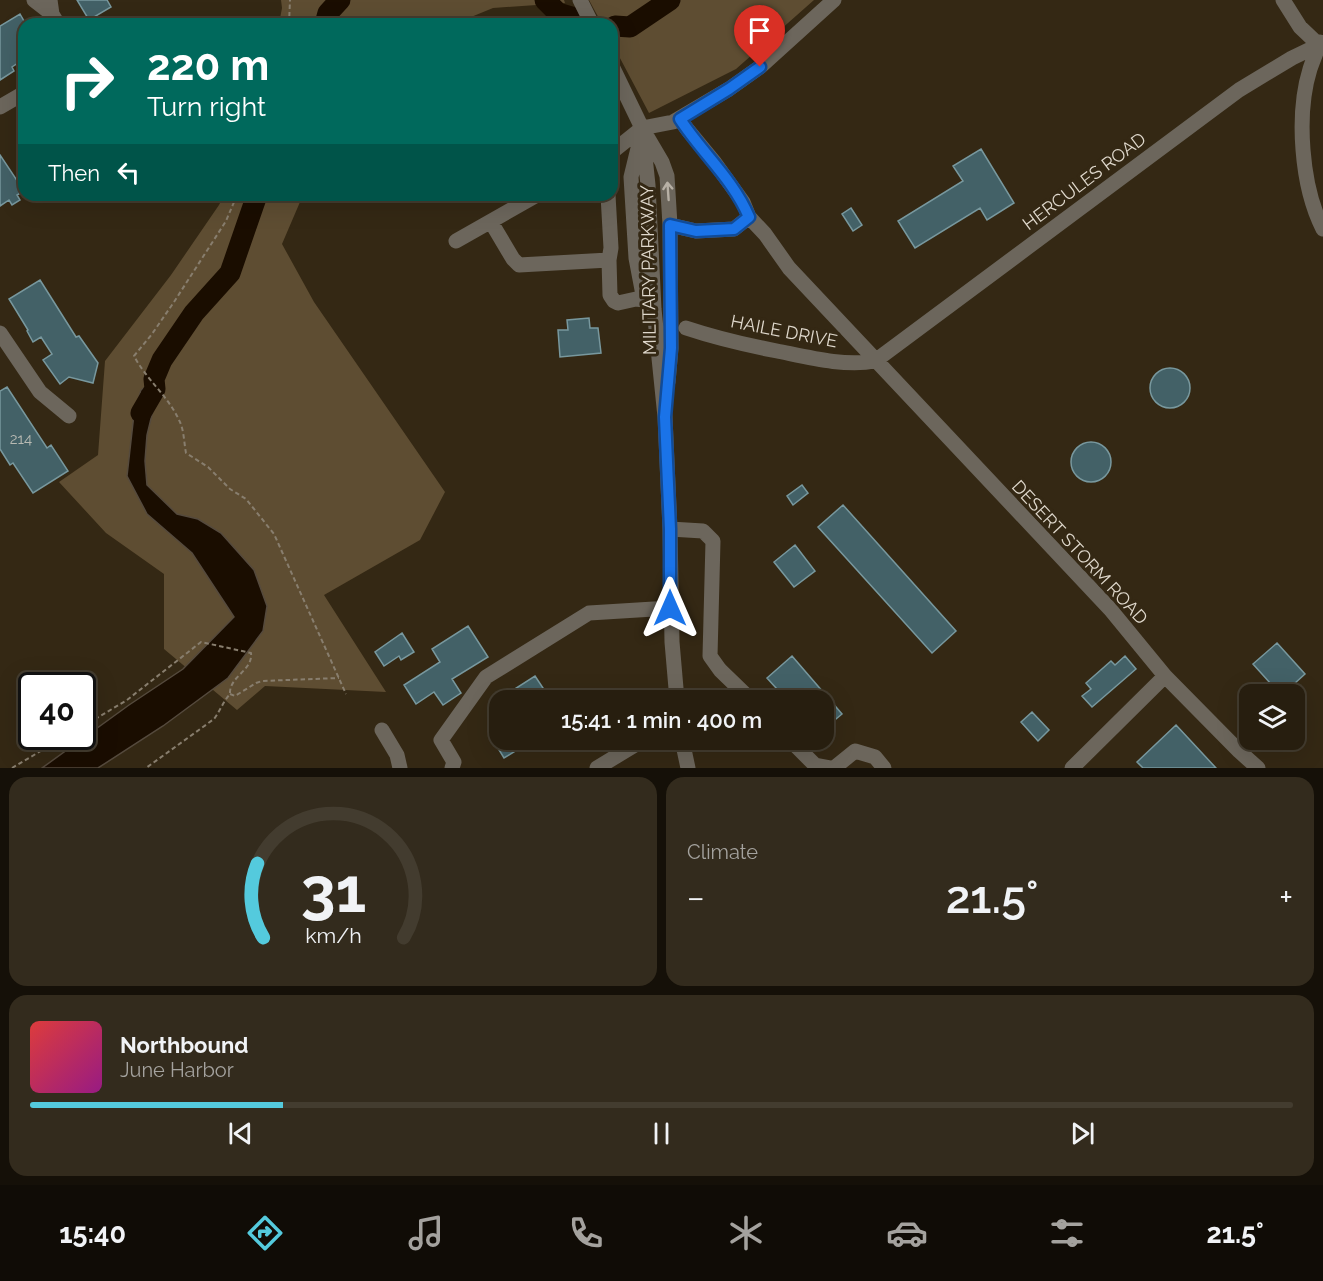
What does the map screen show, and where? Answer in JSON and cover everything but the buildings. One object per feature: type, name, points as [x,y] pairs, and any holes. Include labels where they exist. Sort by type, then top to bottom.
[{"type":"street","points":[[34,0],[53,13]]},
{"type":"street","points":[[580,0],[589,18]]},
{"type":"street","points":[[618,147],[642,128],[674,123],[729,89],[760,67],[834,0]]},
{"type":"street","points":[[1283,0],[1300,27],[1322,42],[1310,69],[1303,106],[1303,140],[1312,203],[1323,229]]},
{"type":"street","name":"HERCULES ROAD","points":[[875,361],[1239,90],[1322,42]]},
{"type":"street","points":[[618,78],[642,128]]},
{"type":"street","points":[[0,107],[18,96]]},
{"type":"street","points":[[670,225],[696,231],[734,229],[749,217],[743,202],[680,119]]},
{"type":"street","name":"MILITARY PARKWAY","points":[[642,128],[662,162],[666,176],[670,225],[671,348],[665,417]]},
{"type":"street","name":"MILITARY PARKWAY","points":[[642,128],[640,171],[644,300],[665,417]]},
{"type":"street","name":"MILITARY PARKWAY","points":[[642,128],[648,185],[654,309],[665,417],[670,529],[670,608],[675,690]]},
{"type":"street","points":[[456,241],[527,201]]},
{"type":"street","points":[[608,201],[611,248],[610,295],[618,303],[636,299],[644,300]]},
{"type":"street","name":"DESERT STORM ROAD","points":[[749,217],[771,242],[789,268],[1110,609],[1165,676],[1258,768]]},
{"type":"street","points":[[491,222],[519,265],[609,260]]},
{"type":"street","name":"HAILE DRIVE","points":[[686,328],[709,336],[821,360],[865,363],[875,361]]},
{"type":"street","points":[[0,333],[40,392],[69,416]]},
{"type":"street","points":[[670,529],[703,531],[713,541],[710,656],[720,670],[741,690]]},
{"type":"street","points":[[452,768],[454,762],[441,740],[486,677],[590,613],[670,608]]},
{"type":"street","points":[[1072,768],[1165,676]]},
{"type":"street","points":[[382,730],[397,755],[400,768]]},
{"type":"street","points":[[597,768],[627,750]]},
{"type":"street","points":[[683,750],[686,768]]},
{"type":"street","points":[[800,750],[815,765],[832,768],[855,751],[874,757],[884,768]]},
{"type":"path","points":[[289,18],[290,0]]},
{"type":"path","points":[[234,201],[221,230],[152,334],[134,356],[142,371],[181,421],[186,453],[208,467],[230,489],[246,499],[274,534],[346,694]]},
{"type":"path","points":[[96,719],[127,700],[201,642],[251,653],[249,665],[234,680],[230,694],[214,719],[146,768]]},
{"type":"path","points":[[230,694],[235,696],[262,681],[339,678]]},
{"type":"path","points":[[12,768],[42,750]]},
{"type":"shaded area","points":[[281,0],[564,0],[565,3],[493,8],[469,18],[280,18]]},
{"type":"shaded area","points":[[589,0],[814,0],[736,69],[649,113],[618,54],[618,18],[599,18]]},
{"type":"shaded area","points":[[221,201],[300,201],[282,244],[314,302],[445,492],[420,540],[324,595],[386,692],[265,686],[237,710],[164,649],[164,574],[106,533],[59,482],[98,455],[105,361],[171,275]]},
{"type":"shaded area","points":[[153,382],[157,394],[147,435],[145,461],[147,485],[177,514],[198,519],[221,533],[254,570],[267,606],[263,631],[228,678],[163,726],[98,768],[42,768],[67,750],[96,750],[96,729],[183,669],[234,617],[192,553],[147,514],[127,476],[134,414],[141,390]]},
{"type":"waterway","points":[[328,13],[330,0]]},
{"type":"waterway","points":[[327,18],[328,13],[340,0]]},
{"type":"waterway","points":[[545,0],[558,13],[575,18]]},
{"type":"waterway","points":[[618,26],[630,27],[670,0]]},
{"type":"waterway","points":[[141,413],[155,389],[154,379],[162,360],[194,313],[230,273],[255,201]]},
{"type":"route","points":[[670,608],[670,529],[665,417],[671,348],[670,225],[696,231],[734,229],[749,217],[743,202],[680,119],[760,67]]}]
